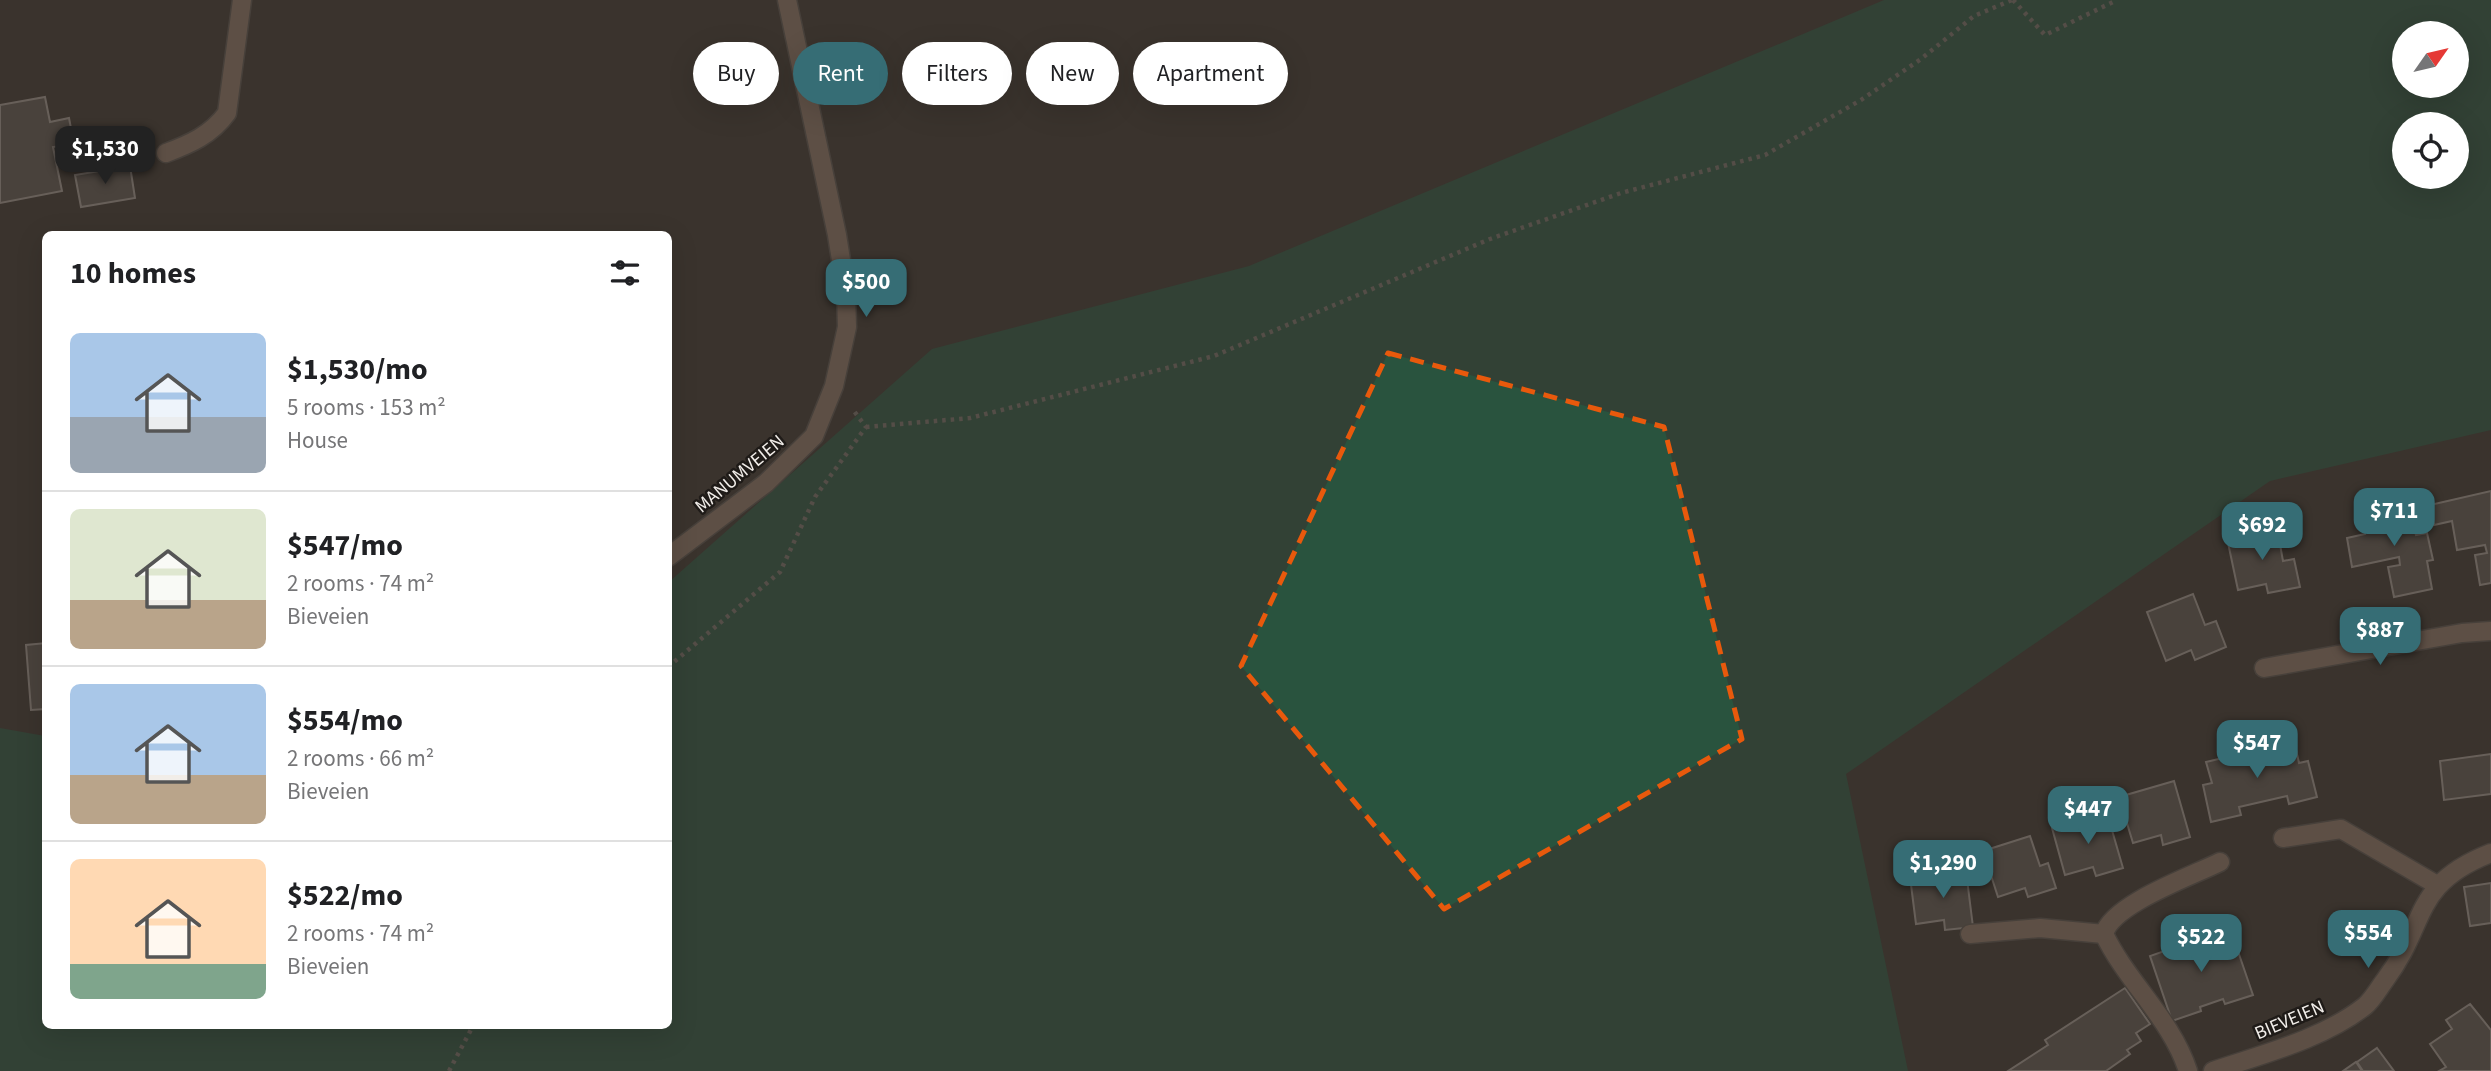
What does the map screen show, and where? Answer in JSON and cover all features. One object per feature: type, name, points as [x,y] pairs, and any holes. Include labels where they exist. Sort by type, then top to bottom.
[{"type":"street","points":[[166,153],[197,141],[219,124],[227,113],[242,0]]},
{"type":"street","name":"MANUMVEIEN","points":[[672,554],[766,483],[814,436],[834,386],[847,327],[846,291],[837,234],[786,0]]},
{"type":"street","points":[[2264,668],[2462,633],[2491,631]]},
{"type":"street","points":[[2283,838],[2341,829],[2437,885]]},
{"type":"street","name":"BIEVEIEN","points":[[2213,1071],[2324,1030],[2367,1004],[2394,969],[2437,885],[2463,864],[2491,853]]},
{"type":"street","points":[[2104,934],[2114,918],[2142,900],[2220,862]]},
{"type":"street","points":[[1970,934],[2040,928],[2104,934]]},
{"type":"street","points":[[2104,934],[2115,956],[2148,998],[2188,1071]]},
{"type":"path","points":[[672,664],[780,572],[815,497],[866,427],[971,418],[1214,356],[1490,239],[1621,193],[1765,155],[1861,100],[1921,59],[1974,16],[2012,0],[2045,35],[2117,0]]},
{"type":"path","points":[[834,386],[866,427]]},
{"type":"path","points":[[449,1071],[471,1029]]},
{"type":"highlighted area","points":[[1388,353],[1664,427],[1742,739],[1444,909],[1241,666]]},
{"type":"green space","points":[[1884,0],[2491,0],[2491,430],[2270,481],[1846,774],[1908,1071],[0,1071],[0,728],[42,735],[42,1029],[672,1029],[672,579],[932,349],[1249,266]]},
{"type":"building","points":[[45,97],[50,122],[69,118],[74,144],[53,147],[62,191],[0,203],[0,105]]},
{"type":"building","points":[[130,166],[135,198],[81,207],[75,175]]},
{"type":"building","points":[[2491,491],[2491,583],[2480,585],[2475,555],[2487,553],[2485,545],[2457,550],[2452,521],[2434,525],[2430,505]]},
{"type":"building","points":[[2409,502],[2416,535],[2427,533],[2433,560],[2427,561],[2432,589],[2394,597],[2388,567],[2400,565],[2399,557],[2352,567],[2347,538],[2365,534],[2360,512]]},
{"type":"building","points":[[2277,528],[2283,561],[2294,559],[2300,587],[2268,593],[2266,584],[2238,590],[2227,538]]},
{"type":"building","points":[[2193,594],[2205,625],[2216,621],[2226,647],[2195,660],[2191,650],[2166,661],[2147,612]]},
{"type":"building","points":[[42,643],[42,709],[31,710],[26,645]]},
{"type":"building","points":[[2294,741],[2299,763],[2308,761],[2317,797],[2289,804],[2287,796],[2239,807],[2241,815],[2211,822],[2203,785],[2212,783],[2206,762]]},
{"type":"building","points":[[2491,754],[2491,794],[2444,800],[2440,761]]},
{"type":"building","points":[[2174,781],[2190,837],[2163,845],[2161,835],[2133,843],[2119,797]]},
{"type":"building","points":[[2107,813],[2123,868],[2096,876],[2093,867],[2065,875],[2052,828]]},
{"type":"building","points":[[2030,836],[2040,866],[2048,863],[2056,888],[2028,897],[2025,888],[1998,897],[1983,851]]},
{"type":"building","points":[[1966,871],[1973,927],[1945,930],[1944,920],[1916,924],[1910,877]]},
{"type":"building","points":[[2491,883],[2491,923],[2470,926],[2464,887]]},
{"type":"building","points":[[2230,928],[2253,995],[2225,1004],[2223,999],[2200,1007],[2201,1011],[2172,1021],[2150,956]]},
{"type":"building","points":[[2125,988],[2150,1024],[2136,1033],[2141,1041],[2127,1050],[2130,1054],[2106,1071],[2008,1071],[2048,1045],[2045,1040]]},
{"type":"building","points":[[2470,1004],[2491,1030],[2491,1071],[2439,1071],[2446,1067],[2430,1044],[2452,1029],[2446,1020]]},
{"type":"building","points":[[2377,1048],[2394,1071],[2363,1071],[2357,1062]]},
{"type":"building","points":[[2356,1062],[2362,1071],[2343,1071]]}]
